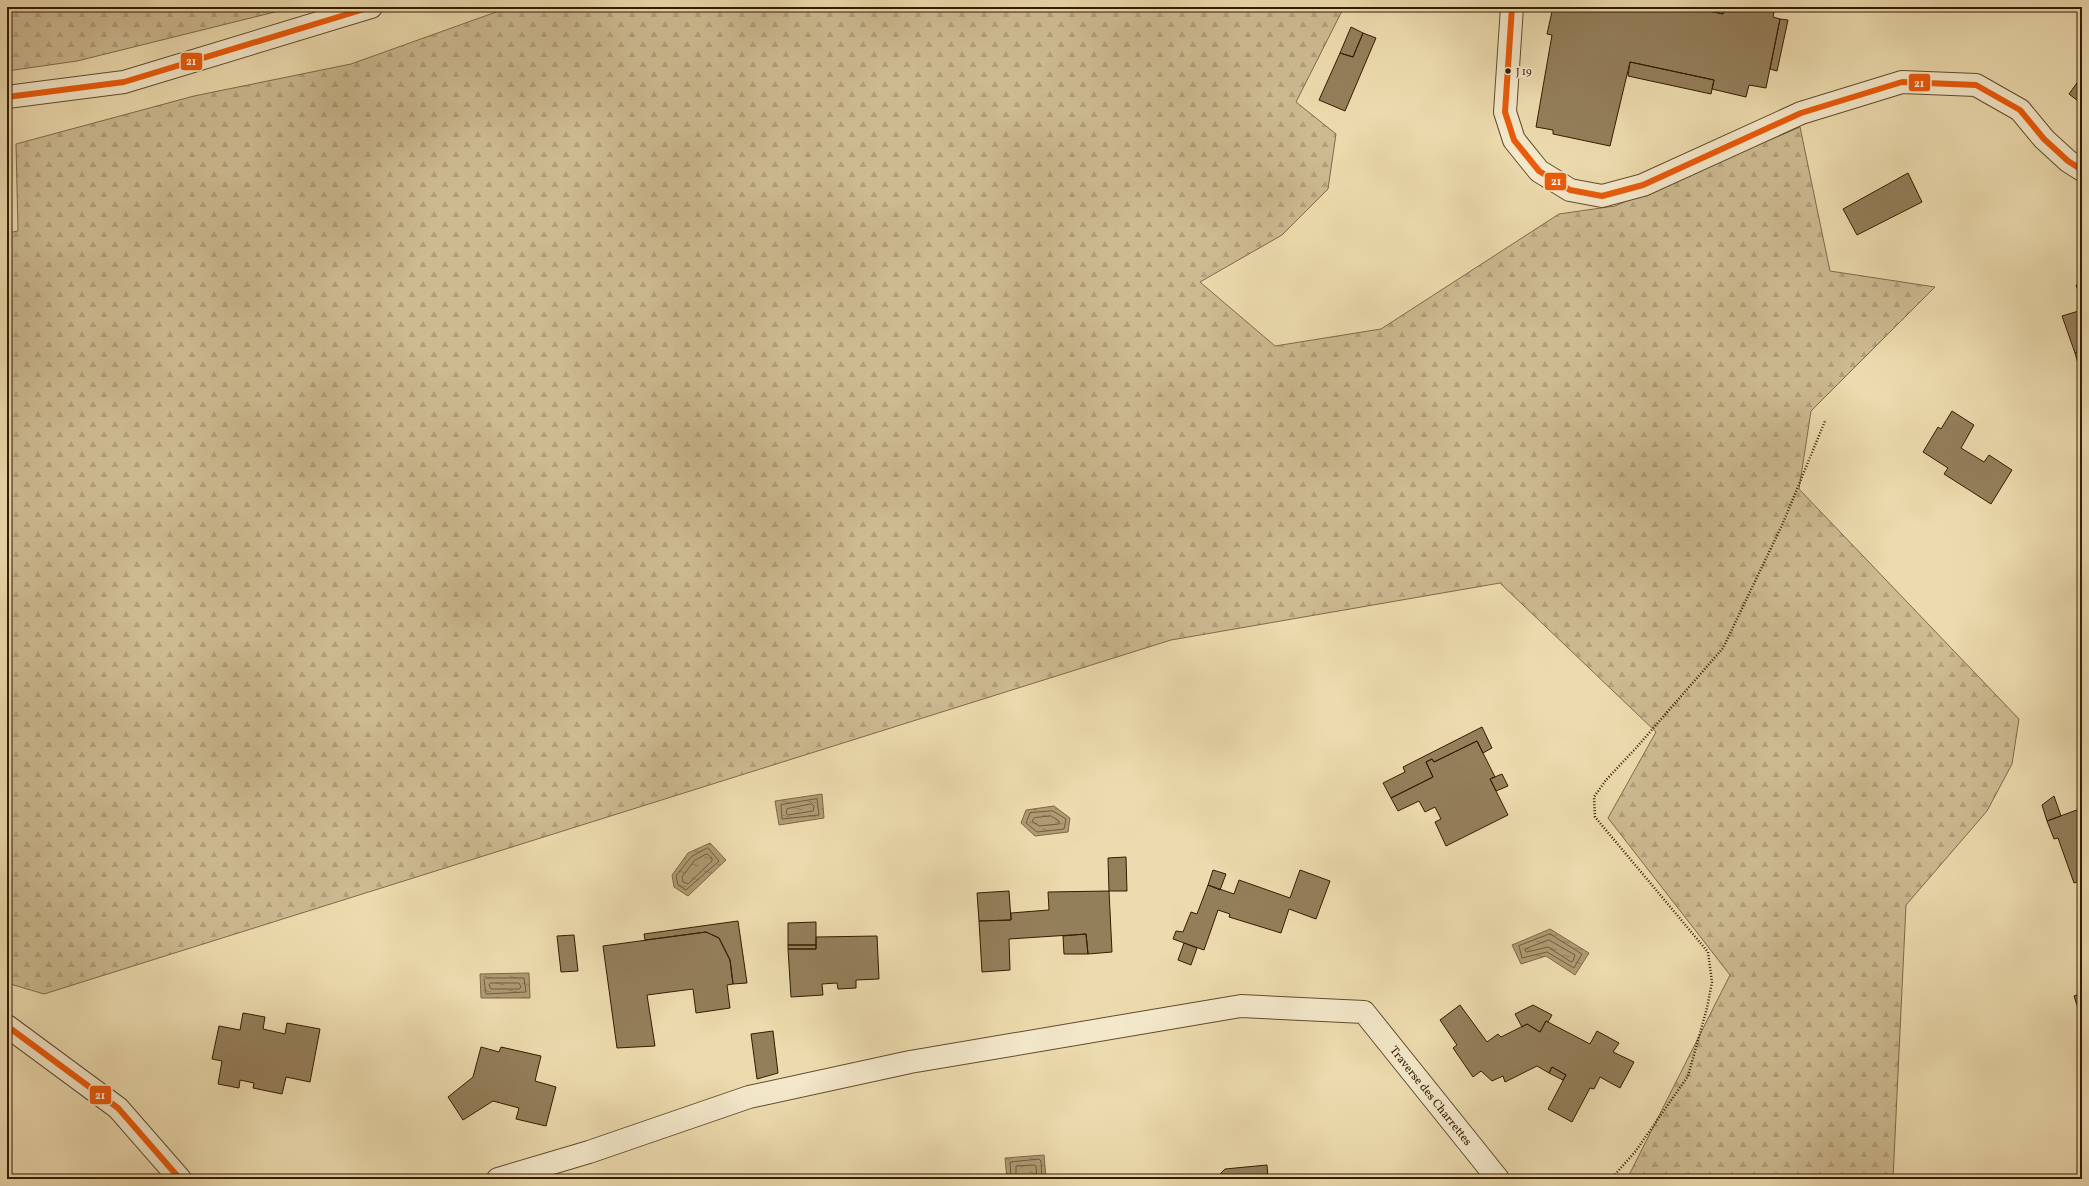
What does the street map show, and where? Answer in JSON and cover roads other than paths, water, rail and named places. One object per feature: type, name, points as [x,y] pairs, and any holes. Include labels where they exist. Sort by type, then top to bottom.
[{"type":"street","points":[[7,97],[124,82],[371,7]]},
{"type":"street","points":[[1512,7],[1505,112],[1514,140],[1539,171],[1570,190],[1602,196],[1643,185],[1801,113],[1902,82],[1976,85],[2020,110],[2044,138],[2068,161],[2082,170]]},
{"type":"street","name":"Traverse des Charrettes","points":[[498,1179],[589,1152],[749,1097],[910,1062],[1242,1006],[1364,1012],[1498,1179]]},
{"type":"street","points":[[7,1026],[118,1108],[180,1179]]},
{"type":"water","points":[[822,794],[824,818],[779,825],[775,801]]},
{"type":"water","points":[[1054,806],[1070,818],[1068,832],[1035,836],[1021,823],[1026,810]]},
{"type":"water","points":[[710,843],[726,860],[688,896],[674,887],[672,875],[688,853]]},
{"type":"water","points":[[1550,929],[1589,953],[1575,975],[1546,956],[1521,964],[1512,945]]},
{"type":"water","points":[[529,973],[530,998],[481,998],[480,974]]},
{"type":"water","points":[[1044,1155],[1046,1178],[1007,1179],[1005,1158]]},
{"type":"place","name":"J 19","points":[[1508,71]]}]
